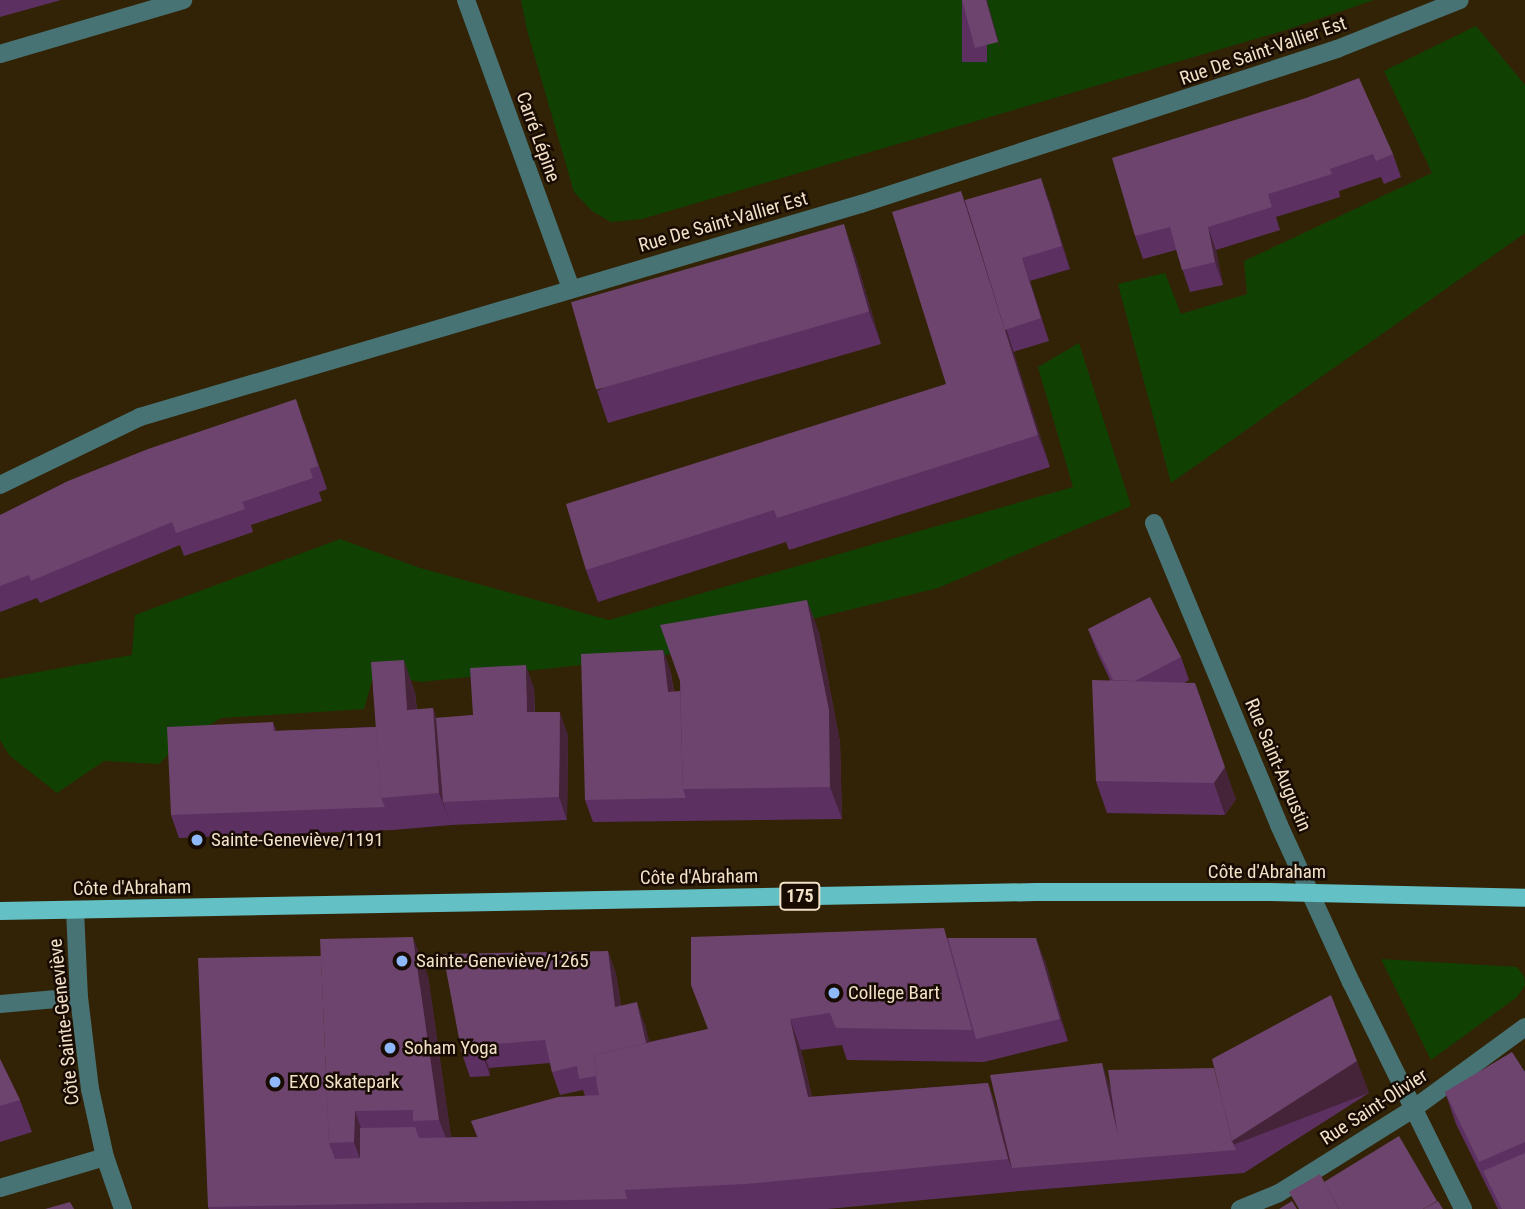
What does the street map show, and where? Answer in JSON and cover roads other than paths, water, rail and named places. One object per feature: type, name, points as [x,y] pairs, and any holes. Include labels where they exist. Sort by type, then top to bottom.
[{"type":"main road","name":"Côte d'Abraham","points":[[0,911],[1036,892],[1525,898]]},
{"type":"street","points":[[0,54],[183,0]]},
{"type":"street","name":"Carré Lépine","points":[[466,0],[571,288]]},
{"type":"street","name":"Rue De Saint-Vallier Est","points":[[0,485],[140,417],[861,204],[1051,144],[1337,49],[1460,0]]},
{"type":"street","name":"Rue Saint-Augustin","points":[[1154,523],[1275,814],[1341,961],[1463,1209]]},
{"type":"street","name":"Côte Sainte-Geneviève","points":[[75,910],[79,997],[90,1089],[104,1157],[123,1209]]},
{"type":"street","points":[[0,1003],[79,997]]},
{"type":"street","name":"Rue Saint-Olivier","points":[[1235,1208],[1279,1193],[1413,1109],[1525,1027]]},
{"type":"street","points":[[0,1188],[104,1157]]},
{"type":"place","name":"Sainte-Geneviève/1191","points":[[197,840]]},
{"type":"place","name":"Sainte-Geneviève/1265","points":[[402,961]]},
{"type":"place","name":"College Bart","points":[[834,993]]},
{"type":"place","name":"Soham Yoga","points":[[390,1048]]},
{"type":"place","name":"EXO Skatepark","points":[[275,1082]]}]
